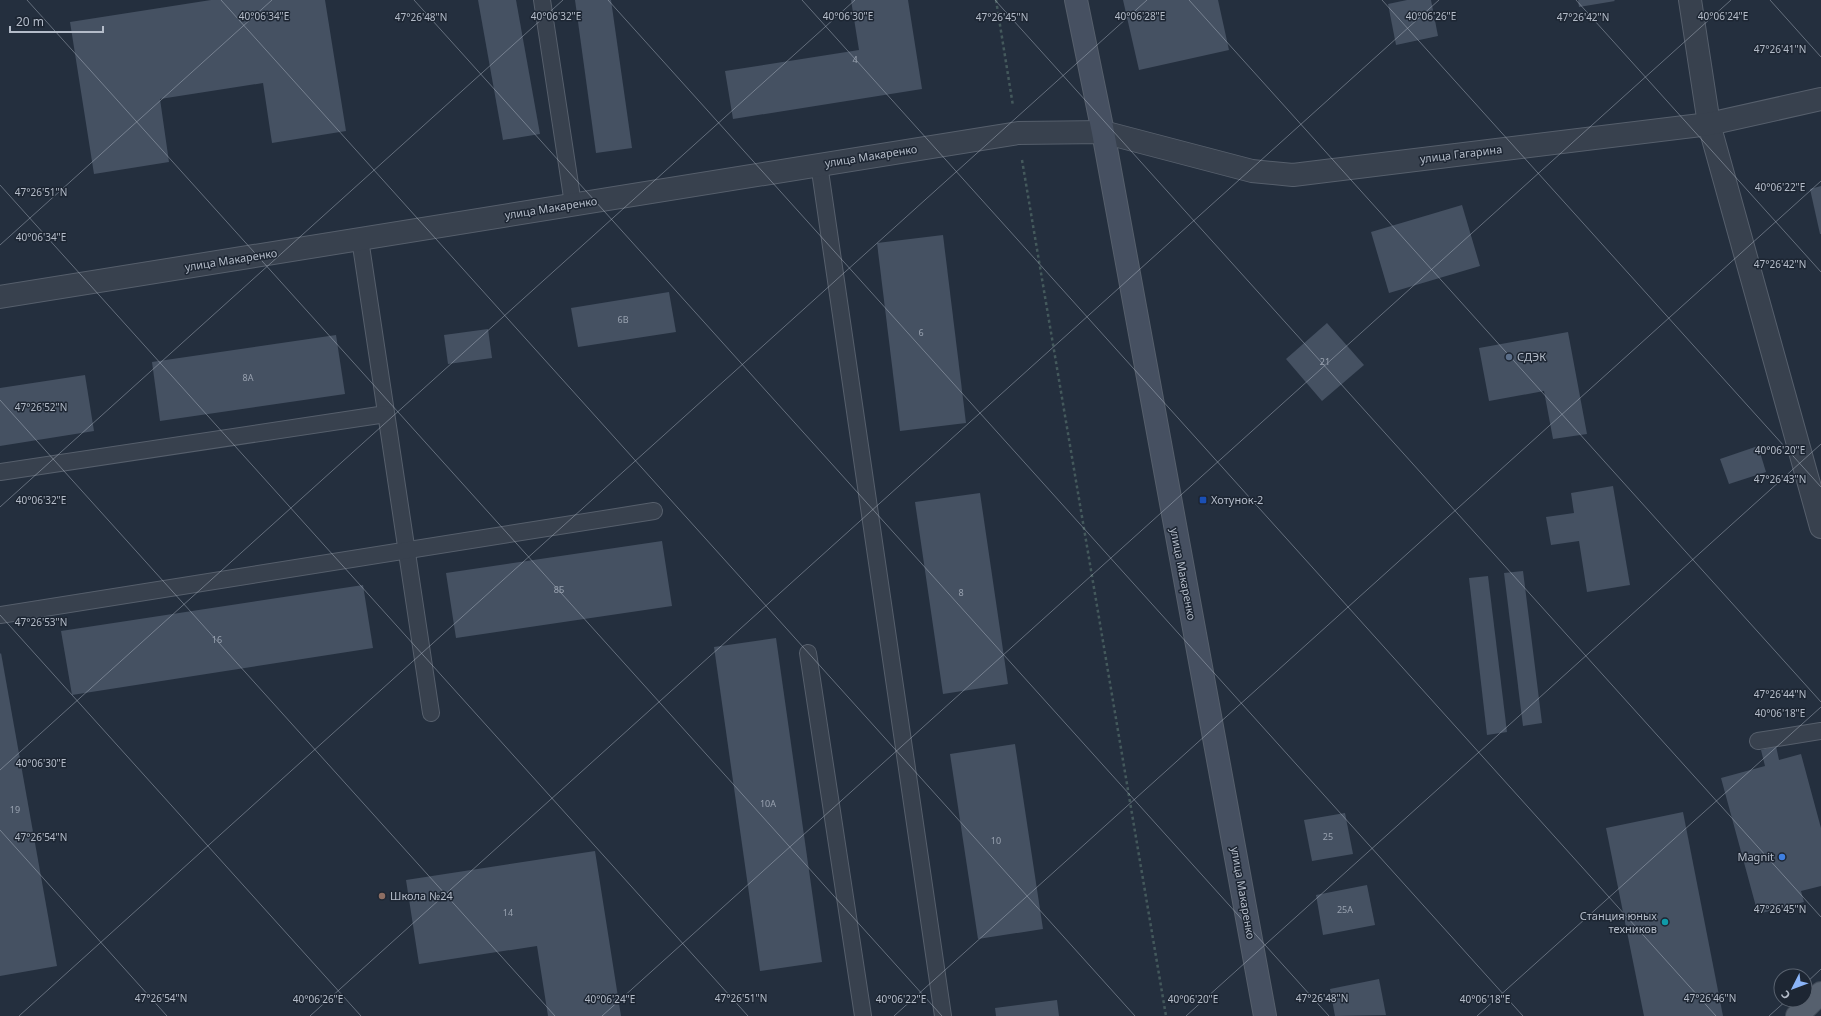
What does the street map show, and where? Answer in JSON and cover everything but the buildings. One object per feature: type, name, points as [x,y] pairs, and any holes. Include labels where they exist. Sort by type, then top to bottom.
[{"type":"main road","name":"улица Макаренко","points":[[1076,0],[1103,132],[1265,1016]]},
{"type":"main road","points":[[1797,1016],[1821,993]]},
{"type":"street","points":[[1690,0],[1709,124],[1821,527]]},
{"type":"street","name":"улица Гагарина","points":[[1103,132],[1252,171],[1293,175],[1709,124],[1821,99]]},
{"type":"street","name":"улица Макаренко","points":[[0,296],[1018,133],[1103,132]]},
{"type":"lane","points":[[542,0],[574,204]]},
{"type":"lane","points":[[819,164],[943,1016]]},
{"type":"lane","points":[[360,239],[431,714]]},
{"type":"lane","points":[[0,472],[386,414]]},
{"type":"lane","points":[[0,615],[654,511]]},
{"type":"lane","points":[[808,653],[863,1016]]},
{"type":"lane","points":[[1758,741],[1821,732]]},
{"type":"path","points":[[996,0],[1166,1016]]},
{"type":"place","name":"СДЭК","points":[[1509,357]]},
{"type":"place","name":"Хотунок-2","points":[[1203,500]]},
{"type":"place","name":"Magnit","points":[[1782,857]]},
{"type":"place","name":"Школа №24","points":[[382,896]]},
{"type":"place","name":"Станция юных техников","points":[[1665,922]]}]
